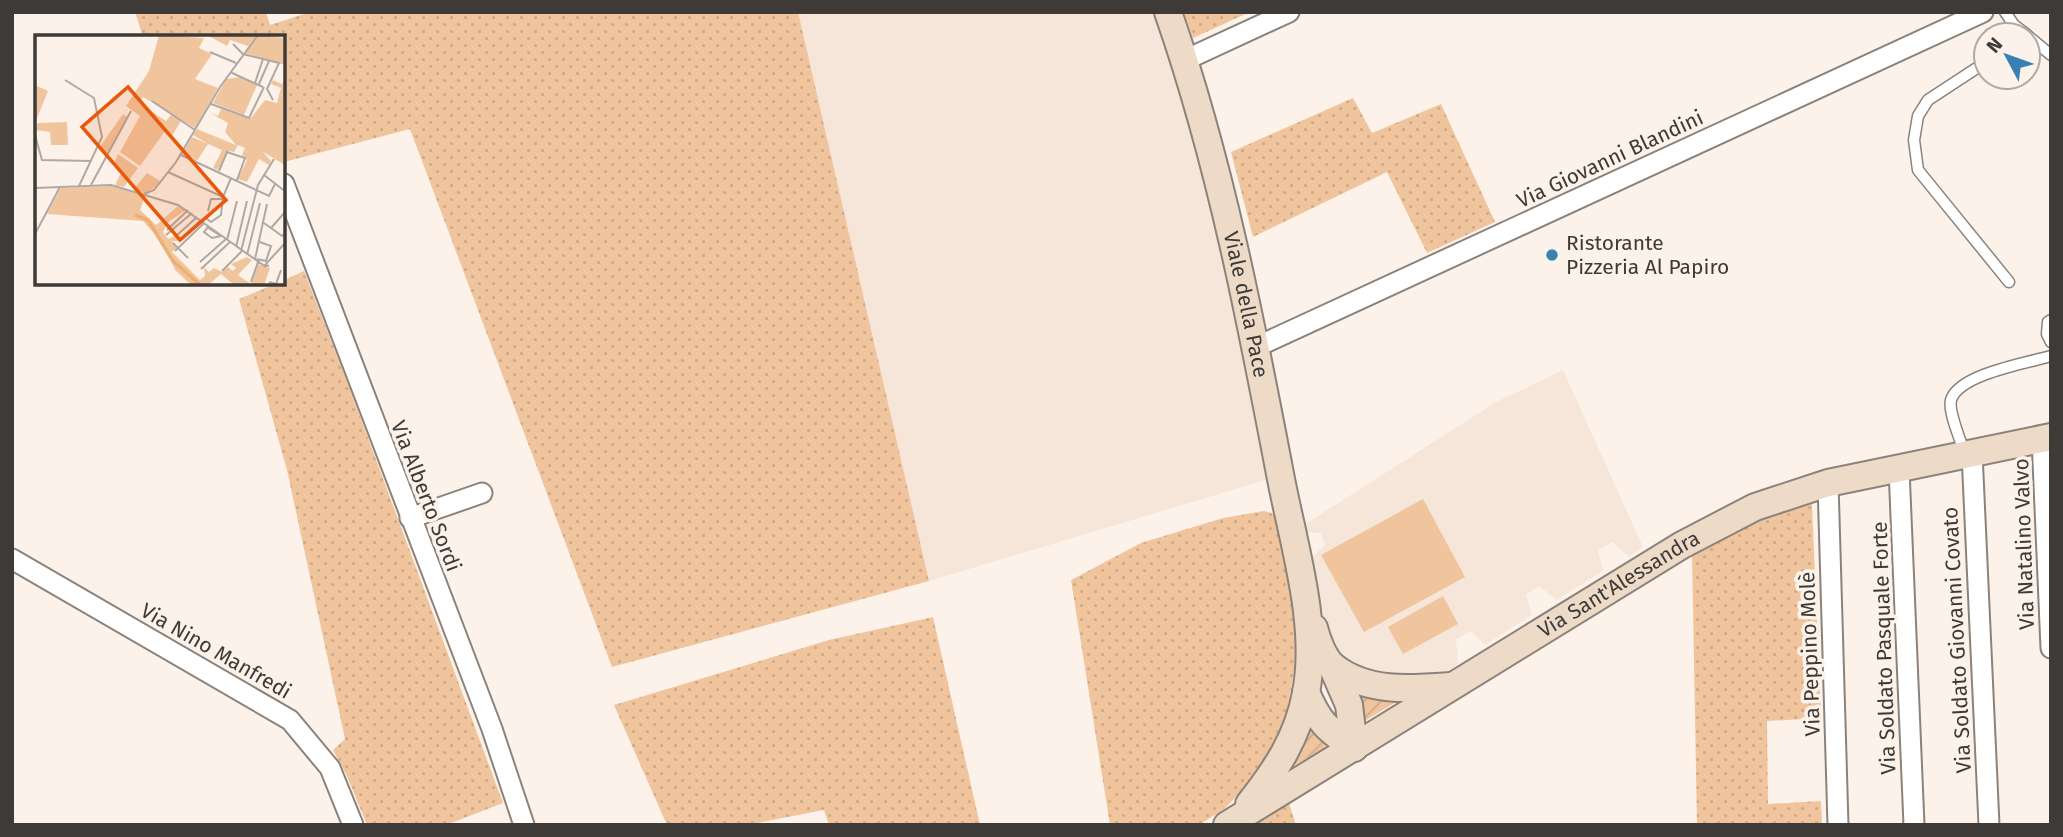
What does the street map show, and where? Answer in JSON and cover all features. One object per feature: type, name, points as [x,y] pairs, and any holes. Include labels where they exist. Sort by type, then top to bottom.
[{"type":"street","name":"Viale della Pace","points":[[1168,12],[1185,60],[1217,171],[1256,347],[1305,600]]},
{"type":"street","points":[[1185,60],[1289,12]]},
{"type":"street","name":"Via Giovanni Blandini","points":[[1256,347],[1983,12]]},
{"type":"street","name":"Via Alberto Sordi","points":[[285,187],[492,729],[524,825]]},
{"type":"street","name":"Via Sant'Alessandra","points":[[1233,821],[1682,545],[1755,507],[1828,483],[2046,438]]},
{"type":"street","name":"Via Natalino Valvo","points":[[2046,438],[2051,648]]},
{"type":"street","name":"Via Soldato Giovanni Covato","points":[[1968,454],[1989,825]]},
{"type":"street","name":"Via Soldato Pasquale Forte","points":[[1899,469],[1914,825]]},
{"type":"street","name":"Via Peppino Molè","points":[[1828,483],[1838,825]]},
{"type":"street","points":[[410,518],[482,493]]},
{"type":"street","name":"Via Nino Manfredi","points":[[12,559],[290,720],[330,768],[353,825]]},
{"type":"street","points":[[1305,600],[1317,638],[1349,705],[1354,748]]},
{"type":"street","points":[[1233,821],[1276,770],[1296,732],[1306,692],[1310,652],[1305,600]]},
{"type":"street","points":[[1332,666],[1362,682],[1401,689],[1454,685]]},
{"type":"street","points":[[1306,692],[1317,717],[1354,748]]},
{"type":"lane","points":[[1972,71],[1928,100],[1918,116],[1914,140],[1918,170],[2009,282]]},
{"type":"lane","points":[[2051,320],[2048,322],[2048,334],[2051,342]]},
{"type":"lane","points":[[1968,454],[1951,412],[1951,400],[1959,389],[1983,375],[2051,356]]},
{"type":"shaded area","points":[[135,12],[266,12],[270,25],[310,12],[798,12],[929,581],[612,667],[410,129],[285,162],[285,35],[142,35]]},
{"type":"shaded area","points":[[798,12],[1154,12],[1215,204],[1269,479],[929,581]]},
{"type":"shaded area","points":[[1184,12],[1250,12],[1193,38]]},
{"type":"shaded area","points":[[1353,98],[1372,133],[1441,104],[1495,222],[1427,253],[1387,172],[1253,237],[1231,152]]},
{"type":"shaded area","points":[[304,271],[503,803],[446,825],[367,825],[333,750],[345,739],[287,470],[239,299],[273,285],[285,285],[285,280]]},
{"type":"shaded area","points":[[1563,370],[1643,547],[1629,557],[1612,542],[1598,550],[1603,571],[1557,600],[1539,586],[1526,595],[1532,615],[1485,645],[1471,631],[1456,639],[1458,664],[1448,671],[1403,682],[1365,671],[1351,662],[1339,651],[1323,621],[1311,558],[1325,545],[1321,533],[1306,532],[1304,525],[1496,402]]},
{"type":"shaded area","points":[[1423,499],[1465,577],[1364,632],[1321,555]]},
{"type":"shaded area","points":[[1812,504],[1821,718],[1767,721],[1768,804],[1821,801],[1822,825],[1697,825],[1692,552],[1737,527]]},
{"type":"shaded area","points":[[1264,511],[1275,514],[1295,617],[1295,666],[1283,734],[1260,773],[1224,809],[1199,825],[1110,825],[1071,580],[1141,543],[1223,518]]},
{"type":"shaded area","points":[[1443,596],[1458,624],[1403,654],[1388,627]]},
{"type":"shaded area","points":[[933,617],[980,825],[829,825],[824,810],[747,825],[667,825],[614,705],[829,640]]},
{"type":"shaded area","points":[[1352,688],[1373,697],[1398,701],[1363,722]]},
{"type":"shaded area","points":[[1313,724],[1328,740],[1325,748],[1286,770],[1306,727]]},
{"type":"shaded area","points":[[1289,803],[1296,825],[1254,825]]},
{"type":"place","name":"Ristorante Pizzeria Al Papiro","points":[[1552,255]]}]
